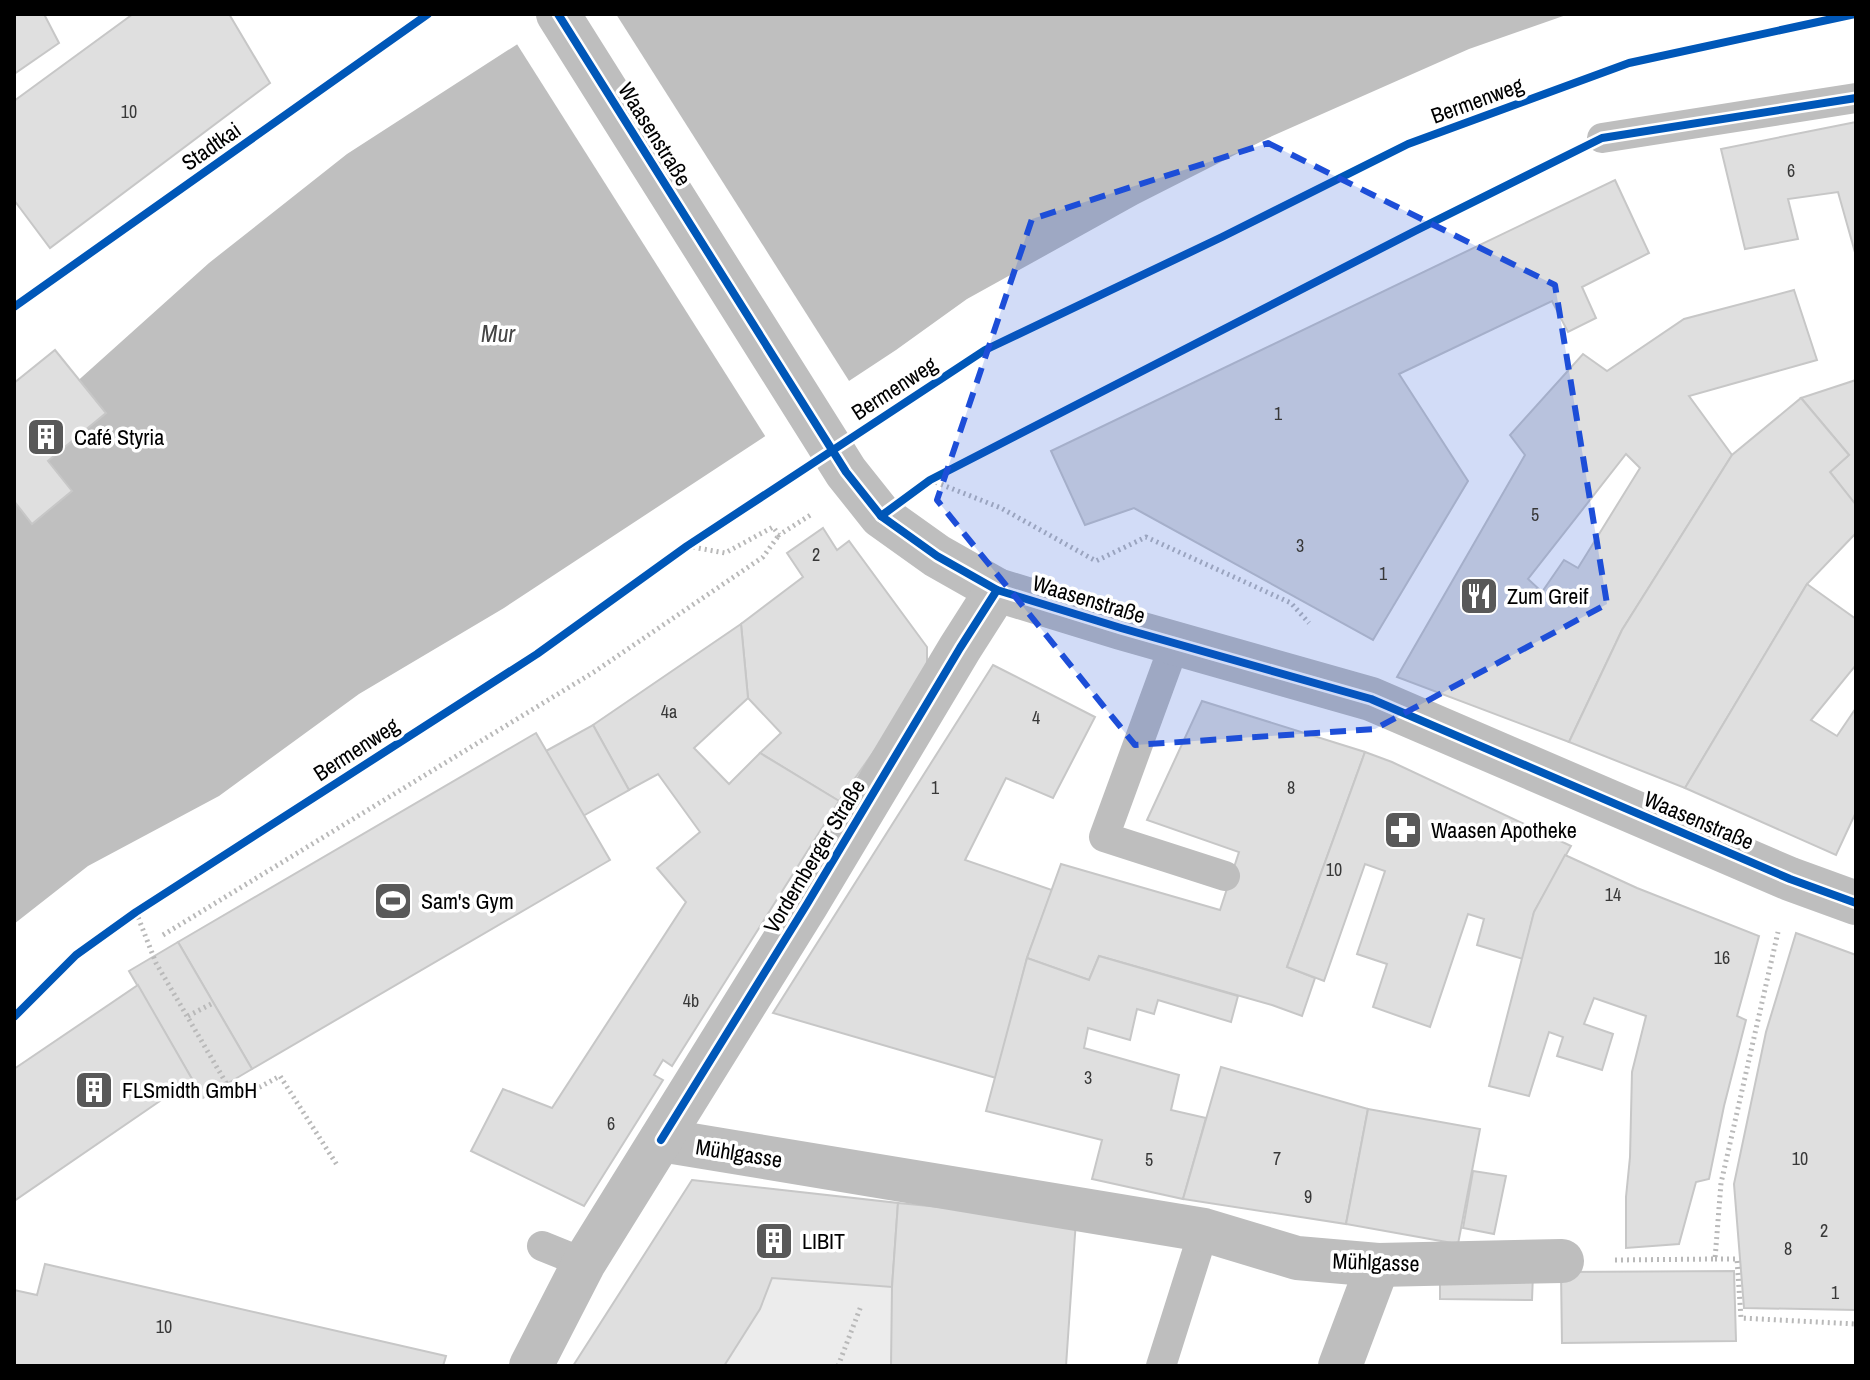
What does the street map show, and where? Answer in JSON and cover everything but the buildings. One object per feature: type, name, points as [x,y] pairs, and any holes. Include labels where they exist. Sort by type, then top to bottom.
[{"type":"street","name":"Waasenstraße","points":[[558,14],[846,472],[881,516],[937,556],[997,590],[1371,699],[1790,879],[1856,903]]},
{"type":"street","name":"Vordernberger Straße","points":[[531,1366],[584,1263],[997,590]]},
{"type":"street","name":"Mühlgasse","points":[[661,1140],[1204,1230],[1297,1258],[1378,1265],[1562,1261]]},
{"type":"street","points":[[1340,1366],[1378,1265]]},
{"type":"lane","points":[[1602,138],[1856,98]]},
{"type":"lane","points":[[1175,643],[1104,837],[1225,876]]},
{"type":"lane","points":[[1161,1366],[1204,1230]]},
{"type":"lane","points":[[542,1246],[584,1263]]},
{"type":"path","points":[[881,516],[944,473]]},
{"type":"path","points":[[930,480],[1001,508],[1096,561],[1146,537],[1291,603],[1313,627]]},
{"type":"path","points":[[163,935],[594,672],[763,557],[779,535],[821,508]]},
{"type":"path","points":[[687,546],[725,553],[773,527],[779,535]]},
{"type":"path","points":[[675,555],[700,537]]},
{"type":"path","points":[[1715,1259],[1721,1183],[1790,879]]},
{"type":"path","points":[[124,921],[148,904]]},
{"type":"path","points":[[136,912],[156,963],[236,1100],[280,1076],[337,1165]]},
{"type":"path","points":[[188,1016],[213,1003]]},
{"type":"path","points":[[1562,1261],[1737,1259],[1741,1318],[1856,1324]]},
{"type":"path","points":[[838,1366],[861,1306]]},
{"type":"highlighted area","points":[[1268,143],[1555,285],[1607,604],[1375,729],[1135,745],[937,500],[1032,219]]},
{"type":"shaded area","points":[[772,1278],[892,1287],[891,1366],[724,1366],[760,1309]]},
{"type":"water","name":"Mur","points":[[564,14],[1569,14],[1469,49],[1268,138],[1138,204],[967,299],[896,350],[504,608],[359,694],[219,796],[88,866],[14,924],[14,438],[209,263],[347,154]]},
{"type":"pier","points":[[557,14],[616,14],[851,384],[767,439],[515,41]]},
{"type":"cycle path","name":"Stadtkai","points":[[14,307],[428,14]]},
{"type":"cycle path","points":[[558,14],[846,472],[881,516],[937,556],[997,590],[1371,699],[1790,879],[1856,903]]},
{"type":"cycle path","name":"Bermenweg","points":[[14,1017],[76,955],[136,912],[537,654],[687,546],[985,350],[1408,144],[1629,63],[1855,14]]},
{"type":"cycle path","points":[[881,516],[930,480],[1602,138],[1856,98]]},
{"type":"cycle path","points":[[661,1140],[997,590]]},
{"type":"place","name":"Café Styria","points":[[46,437]]},
{"type":"place","name":"Zum Greif","points":[[1479,596]]},
{"type":"place","name":"Waasen Apotheke","points":[[1403,830]]},
{"type":"place","name":"Sam's Gym","points":[[393,901]]},
{"type":"place","name":"FLSmidth GmbH","points":[[94,1090]]},
{"type":"place","name":"LIBIT","points":[[774,1241]]}]
